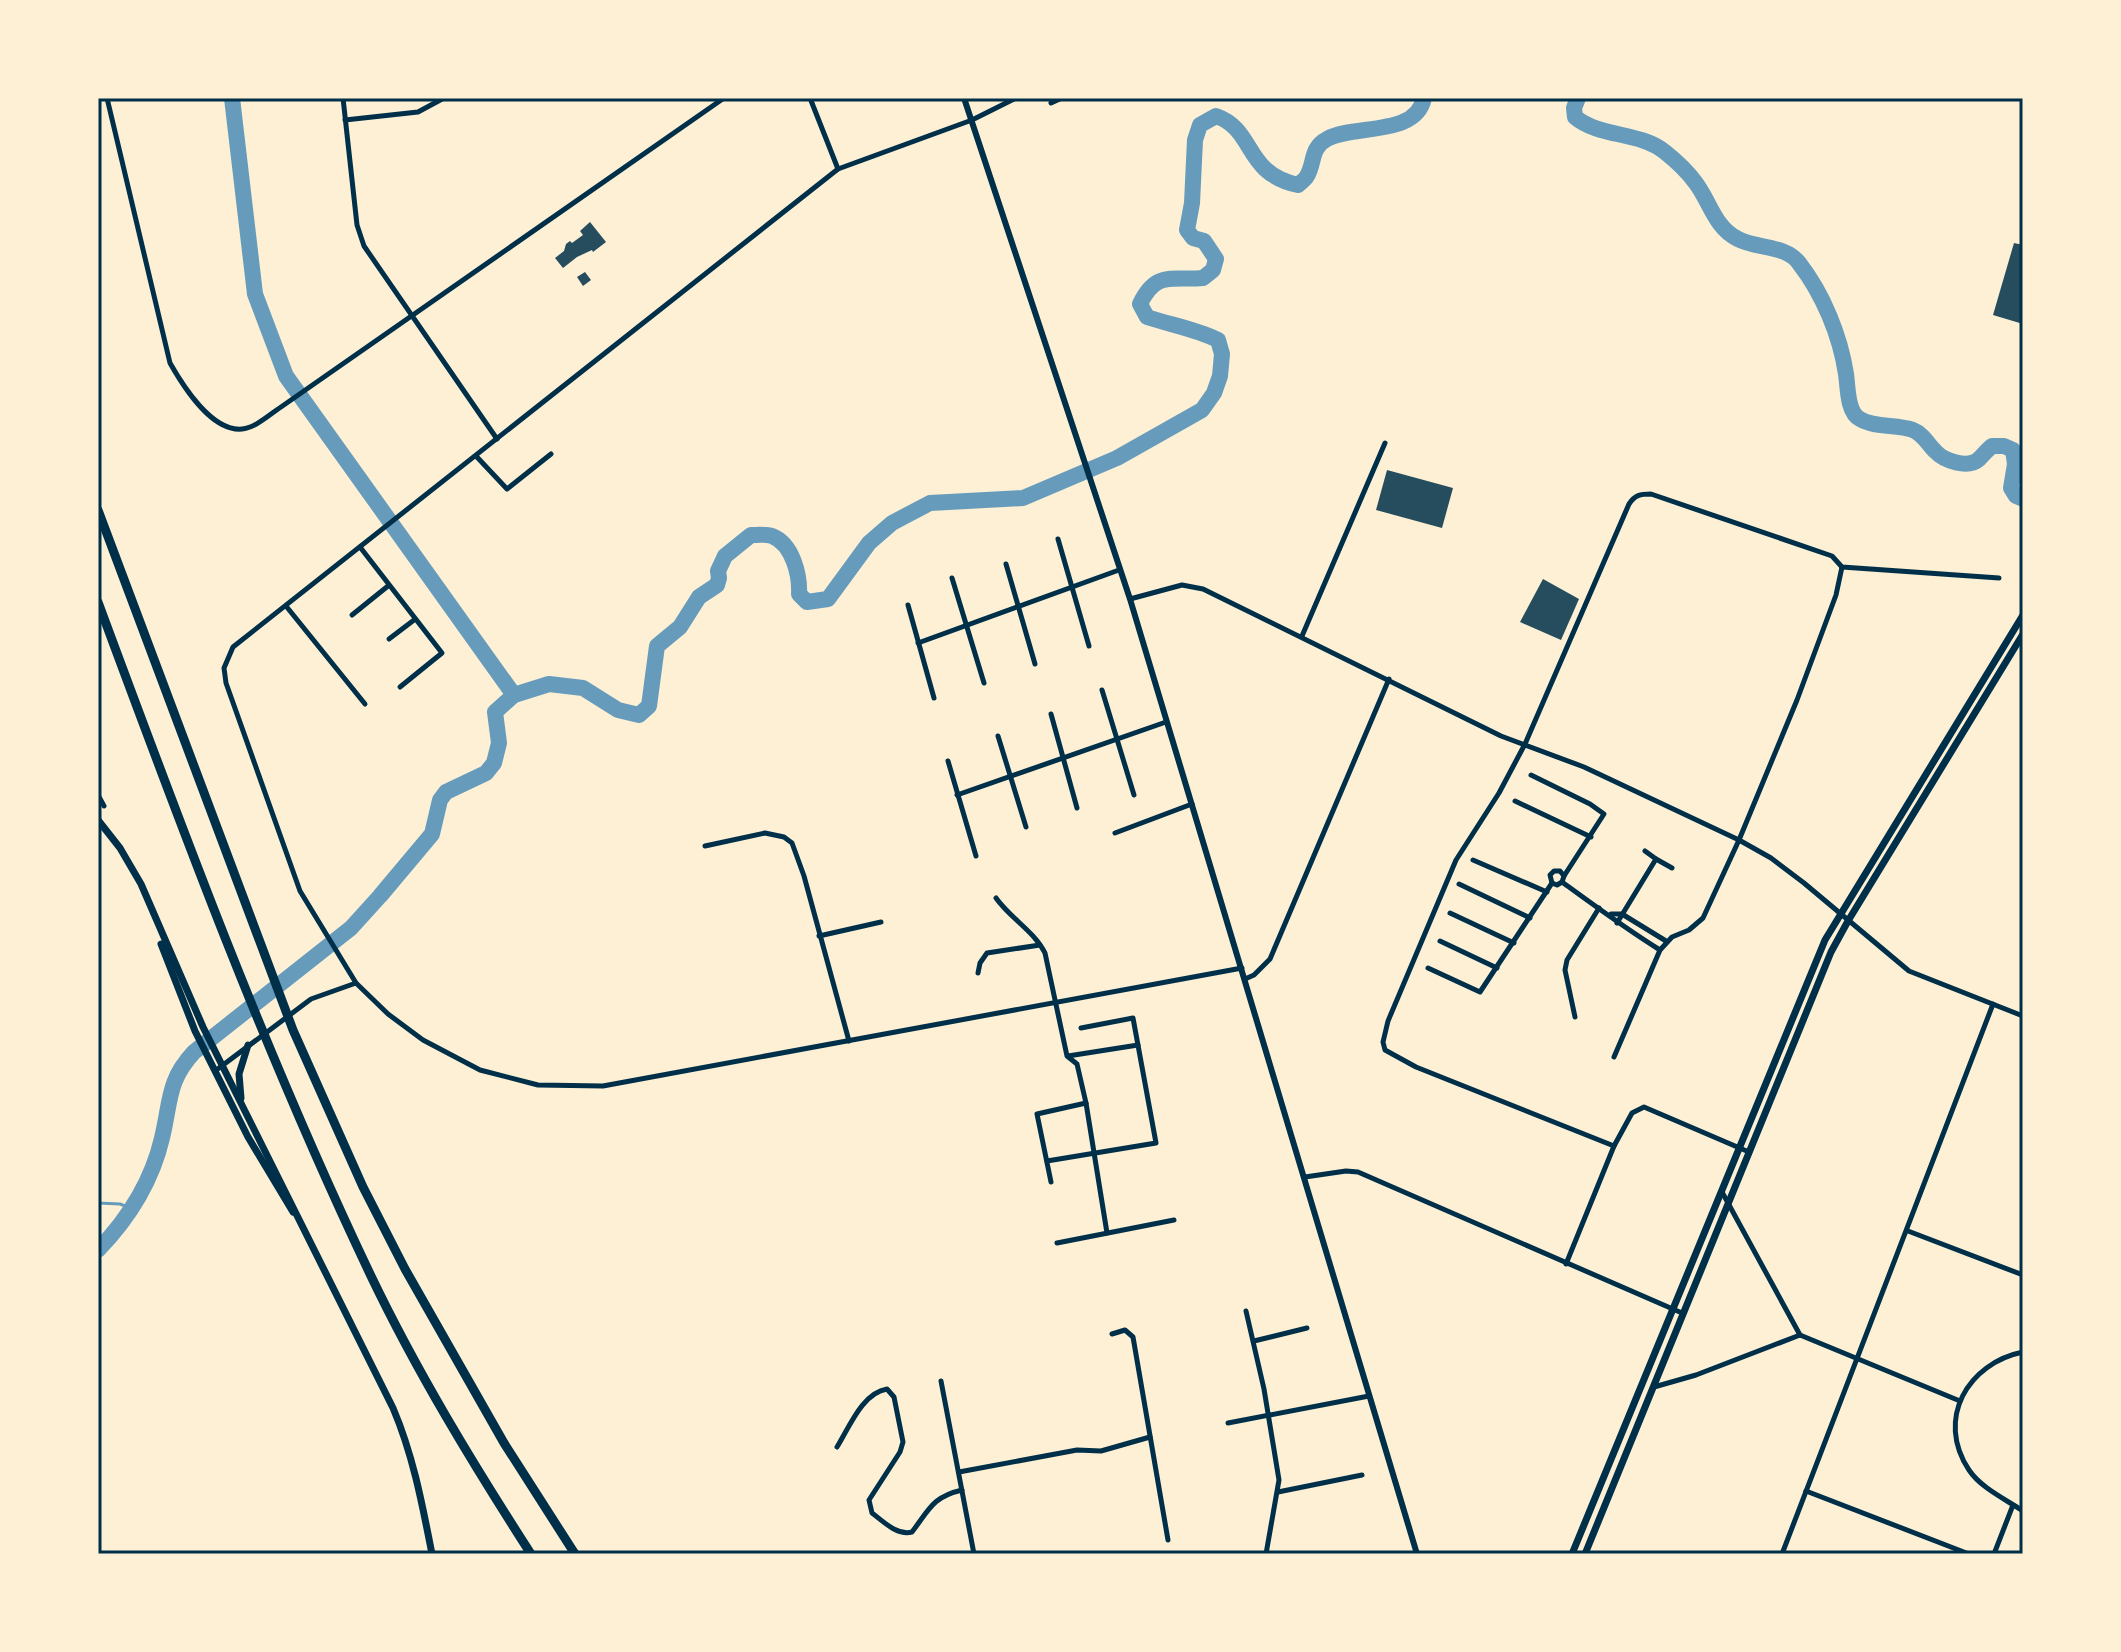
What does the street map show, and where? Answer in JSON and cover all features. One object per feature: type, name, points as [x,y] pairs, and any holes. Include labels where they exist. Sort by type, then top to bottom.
[{"type":"highway","points":[[98,510],[293,1030],[363,1187],[405,1269],[504,1443],[575,1554]]},
{"type":"highway","points":[[98,602],[245,991],[372,1278],[468,1457],[531,1554]]},
{"type":"main road","points":[[1572,1554],[1825,940],[2023,615]]},
{"type":"main road","points":[[1585,1554],[1831,952],[2023,634]]},
{"type":"main road","points":[[98,823],[137,886],[248,1137],[297,1217],[408,1443],[432,1554]]},
{"type":"main road","points":[[244,1108],[239,1082],[248,1045]]},
{"type":"main road","points":[[218,1068],[244,1108],[297,1217]]},
{"type":"street","points":[[107,98],[166,352],[175,373],[209,416],[224,427],[247,428],[724,98]]},
{"type":"street","points":[[343,98],[360,235],[371,256],[497,439]]},
{"type":"street","points":[[345,120],[418,112],[444,98]]},
{"type":"street","points":[[810,98],[838,169]]},
{"type":"street","points":[[964,98],[1130,599],[1417,1554]]},
{"type":"street","points":[[1016,98],[972,120],[838,169],[233,647],[226,660],[224,675],[294,876],[356,983],[388,1014],[451,1057],[480,1070],[538,1085],[603,1086],[1242,968]]},
{"type":"street","points":[[1051,103],[1062,98]]},
{"type":"street","points":[[1302,636],[1385,443]]},
{"type":"street","points":[[476,456],[507,489],[551,454]]},
{"type":"street","points":[[1614,1146],[1416,1067],[1385,1050],[1383,1042],[1388,1021],[1449,875],[1525,744],[1623,515],[1634,497],[1651,494],[1832,556],[1842,567],[1999,578]]},
{"type":"street","points":[[1058,539],[1089,646]]},
{"type":"street","points":[[361,546],[388,586],[442,653],[400,687]]},
{"type":"street","points":[[1006,564],[1035,664]]},
{"type":"street","points":[[1614,1057],[1660,950],[1666,941],[1703,918],[1739,840],[1822,634],[1842,567]]},
{"type":"street","points":[[918,643],[1119,570]]},
{"type":"street","points":[[952,578],[984,683]]},
{"type":"street","points":[[1130,599],[1173,586],[1192,585],[1488,729],[1584,767],[1771,858],[1909,971],[2023,1016]]},
{"type":"street","points":[[352,615],[388,586]]},
{"type":"street","points":[[908,605],[934,698]]},
{"type":"street","points":[[286,606],[365,704]]},
{"type":"street","points":[[389,639],[414,620]]},
{"type":"street","points":[[1245,979],[1254,975],[1270,959],[1389,679]]},
{"type":"street","points":[[1102,690],[1134,795]]},
{"type":"street","points":[[1051,714],[1077,808]]},
{"type":"street","points":[[957,795],[1166,722]]},
{"type":"street","points":[[998,736],[1026,827]]},
{"type":"street","points":[[948,761],[976,856]]},
{"type":"street","points":[[1531,775],[1603,811],[1603,819],[1563,879],[1557,885],[1552,883],[1549,878],[1554,871],[1560,871],[1563,879],[1610,914],[1617,923],[1660,950]]},
{"type":"street","points":[[98,795],[104,806]]},
{"type":"street","points":[[1515,801],[1591,837]]},
{"type":"street","points":[[1115,833],[1192,804]]},
{"type":"street","points":[[705,846],[765,833],[792,843],[804,876],[849,1041]]},
{"type":"street","points":[[1645,851],[1672,868]]},
{"type":"street","points":[[1617,923],[1656,859]]},
{"type":"street","points":[[1473,860],[1547,892]]},
{"type":"street","points":[[1428,968],[1476,992],[1482,991],[1552,883]]},
{"type":"street","points":[[1459,884],[1530,918]]},
{"type":"street","points":[[996,898],[1041,945],[1067,1056],[1077,1064],[1086,1103],[1107,1233]]},
{"type":"street","points":[[1575,1017],[1565,970],[1567,960],[1599,908]]},
{"type":"street","points":[[1450,913],[1514,943]]},
{"type":"street","points":[[1610,914],[1622,914],[1666,941]]},
{"type":"street","points":[[819,936],[881,922]]},
{"type":"street","points":[[1440,941],[1497,968]]},
{"type":"street","points":[[978,973],[984,956],[994,950],[1041,945]]},
{"type":"street","points":[[218,1068],[311,999],[356,983]]},
{"type":"street","points":[[1782,1554],[1993,1004]]},
{"type":"street","points":[[1047,1161],[1156,1143],[1133,1018],[1081,1028]]},
{"type":"street","points":[[1067,1056],[1138,1045]]},
{"type":"street","points":[[1051,1182],[1037,1114],[1086,1103]]},
{"type":"street","points":[[1566,1264],[1614,1146],[1628,1118],[1638,1109],[1644,1107],[1655,1111],[1749,1152]]},
{"type":"street","points":[[1305,1177],[1358,1172],[1682,1313]]},
{"type":"street","points":[[1721,1191],[1800,1335],[1960,1401]]},
{"type":"street","points":[[1057,1243],[1174,1220]]},
{"type":"street","points":[[1908,1231],[2023,1275]]},
{"type":"street","points":[[1246,1311],[1278,1470],[1278,1492],[1266,1554]]},
{"type":"street","points":[[1254,1341],[1307,1328]]},
{"type":"street","points":[[1112,1334],[1125,1330],[1133,1337],[1168,1540]]},
{"type":"street","points":[[1651,1388],[1696,1375],[1800,1335]]},
{"type":"street","points":[[2023,1352],[2010,1354],[1986,1366],[1967,1386],[1956,1421],[1956,1440],[1961,1456],[1975,1478],[2023,1511]]},
{"type":"street","points":[[941,1381],[974,1554]]},
{"type":"street","points":[[837,1447],[865,1402],[876,1392],[887,1389],[894,1397],[903,1442],[900,1452],[869,1500],[872,1513],[896,1531],[907,1534],[912,1532],[937,1500],[962,1490]]},
{"type":"street","points":[[1228,1423],[1369,1396]]},
{"type":"street","points":[[959,1472],[1077,1450],[1101,1451],[1150,1437]]},
{"type":"street","points":[[1278,1492],[1362,1475]]},
{"type":"street","points":[[1806,1491],[1969,1554]]},
{"type":"street","points":[[1994,1554],[2013,1505]]},
{"type":"building","points":[[590,222],[606,242],[563,268],[555,258],[564,251],[566,244],[583,235],[580,231]]},
{"type":"building","points":[[2014,243],[2023,245],[2023,324],[1993,315]]},
{"type":"building","points":[[585,272],[591,280],[583,286],[577,277]]},
{"type":"building","points":[[1387,470],[1453,488],[1442,528],[1376,510]]},
{"type":"building","points":[[1543,579],[1579,599],[1561,640],[1520,622]]},
{"type":"waterway","points":[[232,98],[255,294],[286,376],[514,695]]},
{"type":"waterway","points":[[98,1250],[120,1225],[146,1184],[158,1154],[174,1082],[185,1063],[194,1052],[351,928],[380,896],[432,834],[440,800],[446,792],[486,773],[494,763],[499,743],[495,712],[514,695],[549,684],[583,688],[618,710],[639,715],[649,706],[657,646],[680,627],[699,597],[717,585],[718,571],[725,556],[751,535],[772,536],[785,546],[796,570],[799,594],[807,602],[828,599],[869,543],[892,523],[930,503],[1023,498],[1117,458],[1202,410],[1214,393],[1220,376],[1222,354],[1218,340],[1147,317],[1140,304],[1152,286],[1159,282],[1203,278],[1213,270],[1216,259],[1204,241],[1193,238],[1187,230],[1192,203],[1195,140],[1200,125],[1216,116],[1229,122],[1258,162],[1280,179],[1298,185],[1307,176],[1315,151],[1327,139],[1383,128],[1409,119],[1419,110],[1424,98]]},
{"type":"waterway","points":[[1578,98],[1575,117],[1585,124],[1655,145],[1673,159],[1695,182],[1718,221],[1730,234],[1746,242],[1787,253],[1799,263],[1823,301],[1835,330],[1850,405],[1856,416],[1872,424],[1913,430],[1939,455],[1950,461],[1974,462],[1992,446],[2013,450],[2015,464],[2011,488],[2016,496],[2023,499]]},
{"type":"waterway","points":[[98,1203],[120,1204],[133,1209]]}]
